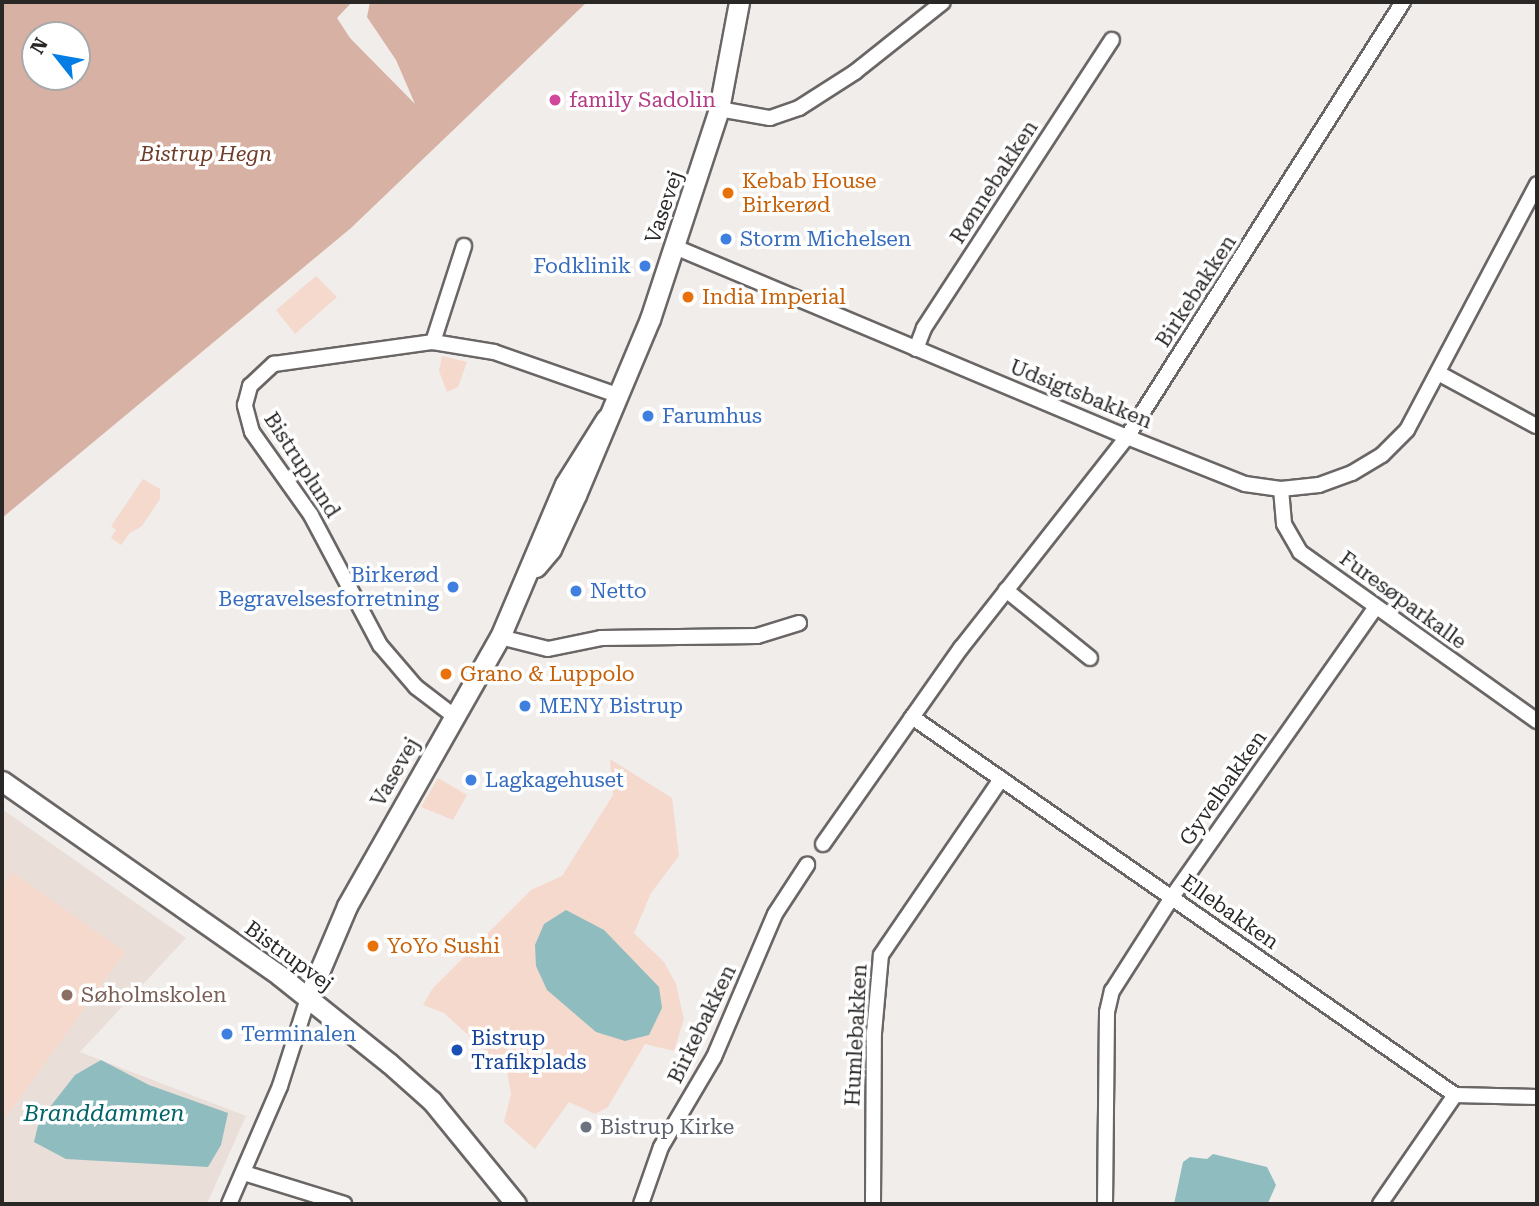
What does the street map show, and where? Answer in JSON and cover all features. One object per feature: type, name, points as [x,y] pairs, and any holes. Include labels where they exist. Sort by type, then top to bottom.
[{"type":"street","name":"Vasevej","points":[[308,998],[347,906],[500,637],[531,573],[539,541],[565,484],[606,419],[650,319],[719,109],[739,2]]},
{"type":"street","points":[[719,109],[770,118],[799,108],[855,72],[943,2]]},
{"type":"street","name":"Birkebakken","points":[[823,845],[912,717],[1006,590],[1127,437],[1403,2]]},
{"type":"street","name":"Rønnebakken","points":[[916,349],[924,328],[1112,40]]},
{"type":"street","name":"Udsigtsbakken","points":[[675,247],[1127,437],[1245,484],[1281,489],[1319,485],[1352,474],[1382,455],[1407,430],[1440,374],[1537,184]]},
{"type":"street","points":[[433,342],[464,246]]},
{"type":"street","name":"Bistruplund","points":[[454,716],[416,687],[380,645],[311,515],[252,432],[245,405],[250,386],[274,364],[433,342],[494,352],[617,395]]},
{"type":"street","points":[[1440,374],[1536,426]]},
{"type":"street","name":"Furesøparkalle","points":[[1281,489],[1284,524],[1300,552],[1537,721]]},
{"type":"street","points":[[1006,590],[1090,658]]},
{"type":"street","name":"Gyvelbakken","points":[[1105,1204],[1107,1012],[1120,973],[1375,608]]},
{"type":"street","points":[[500,637],[548,649],[601,638],[757,636],[799,623]]},
{"type":"street","name":"Ellebakken","points":[[912,717],[1455,1095]]},
{"type":"street","name":"Humlebakken","points":[[873,1204],[874,1021],[881,955],[1001,779]]},
{"type":"street","name":"Bistrupvej","points":[[2,781],[308,998],[432,1101],[516,1204]]},
{"type":"street","name":"Birkebakken","points":[[641,1204],[661,1147],[714,1057],[775,914],[807,866]]},
{"type":"street","points":[[229,1204],[244,1172],[308,998]]},
{"type":"street","points":[[1380,1204],[1455,1095],[1537,1097]]},
{"type":"street","points":[[244,1172],[344,1204]]},
{"type":"shaded area","points":[[316,276],[337,297],[295,334],[276,310]]},
{"type":"shaded area","points":[[442,356],[467,362],[458,387],[447,392],[439,371]]},
{"type":"shaded area","points":[[143,479],[160,489],[160,499],[142,526],[130,533],[121,545],[111,538],[116,530],[111,526]]},
{"type":"shaded area","points":[[610,759],[672,798],[679,856],[651,893],[634,933],[664,962],[676,984],[684,1019],[674,1051],[645,1044],[608,1107],[595,1114],[569,1102],[535,1149],[504,1122],[511,1094],[507,1071],[444,1013],[423,1005],[433,988],[531,890],[562,876],[613,795]]},
{"type":"shaded area","points":[[438,778],[467,795],[453,820],[421,807]]},
{"type":"shaded area","name":"Søholmskolen","points":[[2,809],[186,938],[80,1052],[246,1116],[207,1204],[2,1204]]},
{"type":"shaded area","points":[[12,872],[125,952],[2,1123],[2,887]]},
{"type":"green space","name":"Bistrup Hegn","points":[[2,2],[352,2],[337,18],[350,38],[415,104],[396,60],[367,17],[370,2],[587,2],[351,228],[2,518]]},
{"type":"water","points":[[566,910],[604,930],[659,987],[662,1008],[649,1035],[625,1041],[596,1032],[547,990],[536,966],[535,945],[544,924]]},
{"type":"water","name":"Branddammen","points":[[101,1060],[149,1085],[228,1113],[221,1145],[208,1167],[66,1159],[34,1142],[39,1121],[75,1075]]},
{"type":"water","points":[[1213,1154],[1267,1167],[1276,1185],[1268,1203],[1174,1204],[1183,1162],[1190,1157],[1207,1159]]},
{"type":"place","name":"family Sadolin","points":[[555,100]]},
{"type":"place","name":"Kebab House Birkerød","points":[[728,193]]},
{"type":"place","name":"Storm Michelsen","points":[[726,239]]},
{"type":"place","name":"Fodklinik","points":[[645,266]]},
{"type":"place","name":"India Imperial","points":[[688,297]]},
{"type":"place","name":"Farumhus","points":[[648,416]]},
{"type":"place","name":"Birkerød Begravelsesforretning","points":[[453,587]]},
{"type":"place","name":"Netto","points":[[576,591]]},
{"type":"place","name":"Grano & Luppolo","points":[[446,674]]},
{"type":"place","name":"MENY Bistrup","points":[[525,706]]},
{"type":"place","name":"Lagkagehuset","points":[[471,780]]},
{"type":"place","name":"YoYo Sushi","points":[[373,946]]},
{"type":"place","name":"Søholmskolen","points":[[67,995]]},
{"type":"place","name":"Terminalen","points":[[227,1034]]},
{"type":"place","name":"Bistrup Trafikplads","points":[[457,1050]]},
{"type":"place","name":"Bistrup Kirke","points":[[586,1127]]}]
